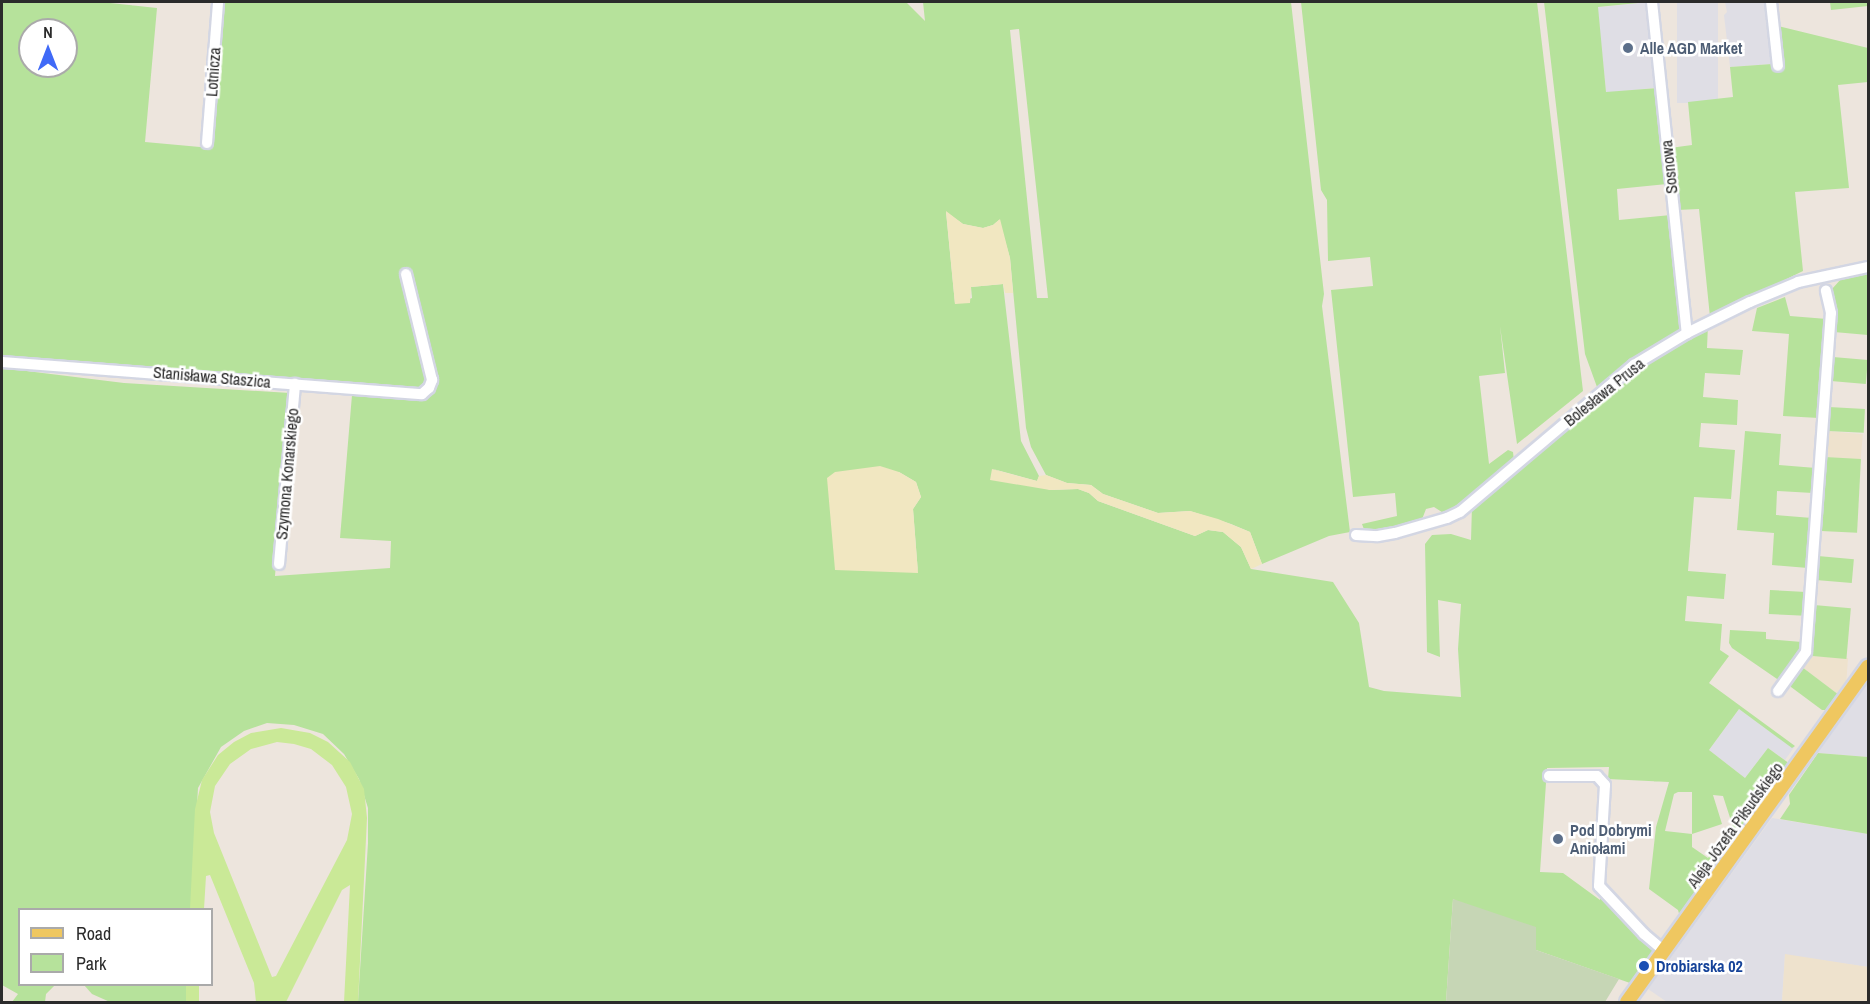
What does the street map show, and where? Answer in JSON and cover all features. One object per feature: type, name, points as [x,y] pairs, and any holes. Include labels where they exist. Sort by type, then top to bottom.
[{"type":"main road","name":"Aleja Józefa Piłsudskiego","points":[[1627,1002],[1869,667]]},
{"type":"street","name":"Lotnicza","points":[[207,143],[218,2]]},
{"type":"street","name":"Sosnowa","points":[[1652,2],[1687,333]]},
{"type":"street","points":[[1771,2],[1778,66]]},
{"type":"street","name":"Bolesława Prusa","points":[[1356,535],[1378,536],[1395,533],[1460,512],[1634,365],[1687,333],[1727,312],[1798,282],[1869,267]]},
{"type":"street","name":"Stanisława Staszica","points":[[2,363],[422,394],[429,388],[432,380],[406,274]]},
{"type":"street","points":[[1779,691],[1806,652],[1831,313],[1826,291]]},
{"type":"street","name":"Szymona Konarskiego","points":[[279,564],[295,384]]},
{"type":"street","points":[[1549,776],[1597,776],[1605,784],[1599,886],[1644,934],[1664,951]]},
{"type":"shaded area","name":"Alle AGD Market","points":[[1649,2],[1658,88],[1606,93],[1597,7]]},
{"type":"shaded area","points":[[1677,2],[1718,2],[1718,103],[1677,103]]},
{"type":"shaded area","points":[[1725,2],[1766,2],[1772,64],[1730,67],[1724,15],[1727,12]]},
{"type":"shaded area","points":[[1827,431],[1863,434],[1861,460],[1825,457]]},
{"type":"shaded area","points":[[1810,656],[1848,658],[1846,686],[1839,695],[1802,667]]},
{"type":"shaded area","points":[[1868,682],[1868,757],[1818,753],[1848,710]]},
{"type":"shaded area","points":[[1739,709],[1792,747],[1795,746],[1785,760],[1768,748],[1745,778],[1709,750]]},
{"type":"shaded area","points":[[1772,818],[1868,834],[1868,967],[1785,955],[1782,1002],[1667,1002],[1648,989]]},
{"type":"shaded area","points":[[1785,954],[1868,967],[1868,1002],[1782,1002]]},
{"type":"green space","points":[[2,2],[101,2],[157,8],[145,142],[211,148],[221,2],[906,2],[925,21],[923,2],[1291,2],[1324,294],[1322,306],[1350,532],[1329,536],[1262,564],[1250,532],[1231,524],[1190,511],[1158,513],[1103,494],[1091,485],[1067,483],[1046,475],[1031,447],[1026,428],[1010,258],[999,220],[983,228],[963,224],[946,212],[955,304],[972,298],[971,287],[1003,284],[1021,441],[1039,476],[1037,481],[993,469],[1050,490],[1078,489],[1089,493],[1098,501],[1195,536],[1208,530],[1223,532],[1241,547],[1251,569],[1333,582],[1359,623],[1369,687],[1384,691],[1461,697],[1458,649],[1461,604],[1438,600],[1440,657],[1427,652],[1425,544],[1432,535],[1451,534],[1471,540],[1472,506],[1632,370],[1708,325],[1707,348],[1743,350],[1740,375],[1705,373],[1703,397],[1738,400],[1737,425],[1701,423],[1699,447],[1735,450],[1731,499],[1694,497],[1688,571],[1726,574],[1724,599],[1687,596],[1685,621],[1722,624],[1720,650],[1729,656],[1709,683],[1795,746],[1792,748],[1739,709],[1709,750],[1745,778],[1768,748],[1790,764],[1741,831],[1734,830],[1723,796],[1713,795],[1722,824],[1692,834],[1692,847],[1708,858],[1719,843],[1728,849],[1680,917],[1678,910],[1649,889],[1656,827],[1669,782],[1608,779],[1609,767],[1547,768],[1540,872],[1563,873],[1600,900],[1601,896],[1605,898],[1656,949],[1630,983],[1536,950],[1453,899],[1446,1002],[358,1002],[368,843],[368,808],[359,779],[344,754],[323,734],[294,725],[267,723],[244,731],[221,747],[198,788],[191,908],[18,908],[18,986],[54,986],[46,994],[45,1002],[12,1002],[18,994],[2,985],[2,368],[124,383],[290,393],[275,576],[390,568],[391,541],[340,538],[353,383],[2,359]],"holes":[[[1019,29],[1048,298],[1037,298],[1010,30]],[[899,472],[916,482],[921,497],[913,509],[918,573]],[[1692,792],[1692,834],[1665,831],[1674,794]]]},
{"type":"green space","points":[[1301,2],[1537,2],[1583,391],[1517,444],[1500,326],[1505,373],[1479,376],[1489,464],[1508,450],[1513,452],[1514,461],[1445,514],[1434,507],[1426,509],[1421,522],[1399,529],[1365,532],[1362,524],[1397,516],[1395,493],[1353,497],[1331,290],[1373,286],[1370,257],[1328,261],[1327,200],[1321,190]]},
{"type":"green space","points":[[1544,2],[1648,2],[1598,7],[1606,92],[1658,88],[1667,184],[1617,189],[1619,220],[1671,215],[1683,331],[1634,360],[1597,387],[1585,354]]},
{"type":"green space","points":[[1830,2],[1868,2],[1868,6],[1831,10]]},
{"type":"green space","points":[[1778,26],[1868,48],[1868,82],[1838,85],[1849,188],[1795,192],[1803,271],[1710,317],[1699,209],[1677,210],[1670,148],[1692,145],[1688,102],[1733,97],[1730,67],[1772,64],[1781,59]]},
{"type":"green space","points":[[1868,274],[1868,335],[1834,332],[1836,307],[1832,289],[1841,279]]},
{"type":"green space","points":[[1785,297],[1790,316],[1827,319],[1819,418],[1783,416],[1789,334],[1752,331],[1757,308]]},
{"type":"green space","points":[[1833,357],[1868,360],[1866,384],[1831,381]]},
{"type":"green space","points":[[1829,407],[1865,409],[1864,433],[1828,431]]},
{"type":"green space","points":[[1745,431],[1781,434],[1779,465],[1816,468],[1813,493],[1777,491],[1776,515],[1812,518],[1808,568],[1772,565],[1774,533],[1737,530]]},
{"type":"green space","points":[[1825,457],[1861,459],[1857,533],[1821,531]]},
{"type":"green space","points":[[1818,556],[1854,559],[1852,583],[1816,580]]},
{"type":"green space","points":[[1770,590],[1806,592],[1805,616],[1769,614]]},
{"type":"green space","points":[[1814,605],[1851,608],[1846,659],[1810,656]]},
{"type":"green space","points":[[1730,630],[1766,632],[1766,639],[1802,642],[1802,652],[1780,681],[1732,648],[1729,643]]},
{"type":"green space","points":[[1802,667],[1839,695],[1829,710],[1822,710],[1791,687],[1791,682]]},
{"type":"green space","points":[[281,728],[310,733],[328,742],[350,762],[364,789],[367,818],[358,1002],[344,1002],[350,885],[342,890],[286,1002],[256,1002],[254,983],[210,875],[206,876],[204,908],[190,908],[195,809],[202,780],[218,755],[234,742],[251,733]],"holes":[[[277,742],[311,749],[332,765],[346,787],[352,814],[347,840],[276,976],[272,977],[214,833],[210,812],[215,786],[230,764],[251,749]]]},
{"type":"green space","points":[[1818,753],[1868,757],[1868,834],[1780,819],[1790,804],[1789,795]]},
{"type":"green space","points":[[1453,899],[1536,927],[1536,950],[1619,979],[1605,1002],[1446,1002]]},
{"type":"green space","points":[[85,986],[187,986],[186,1002],[110,1002],[92,994]]},
{"type":"green space","points":[[186,986],[199,986],[199,1002],[186,1002]]},
{"type":"sand","points":[[946,211],[963,224],[983,228],[993,225],[1000,219],[1010,258],[1013,293],[1005,293],[1003,284],[971,287],[970,303],[955,304]]},
{"type":"sand","points":[[880,466],[899,472],[916,482],[921,497],[913,509],[918,573],[835,570],[827,478],[835,472]]},
{"type":"sand","points":[[992,469],[1037,481],[1039,476],[1046,475],[1067,483],[1091,485],[1103,494],[1158,513],[1190,511],[1218,519],[1250,532],[1262,564],[1251,569],[1241,547],[1223,532],[1208,530],[1195,536],[1098,501],[1089,493],[1078,489],[1050,490],[990,480]]},
{"type":"place","name":"Alle AGD Market","points":[[1628,48]]},
{"type":"place","name":"Pod Dobrymi Aniołami","points":[[1558,839]]},
{"type":"place","name":"Drobiarska 02","points":[[1644,966]]}]
